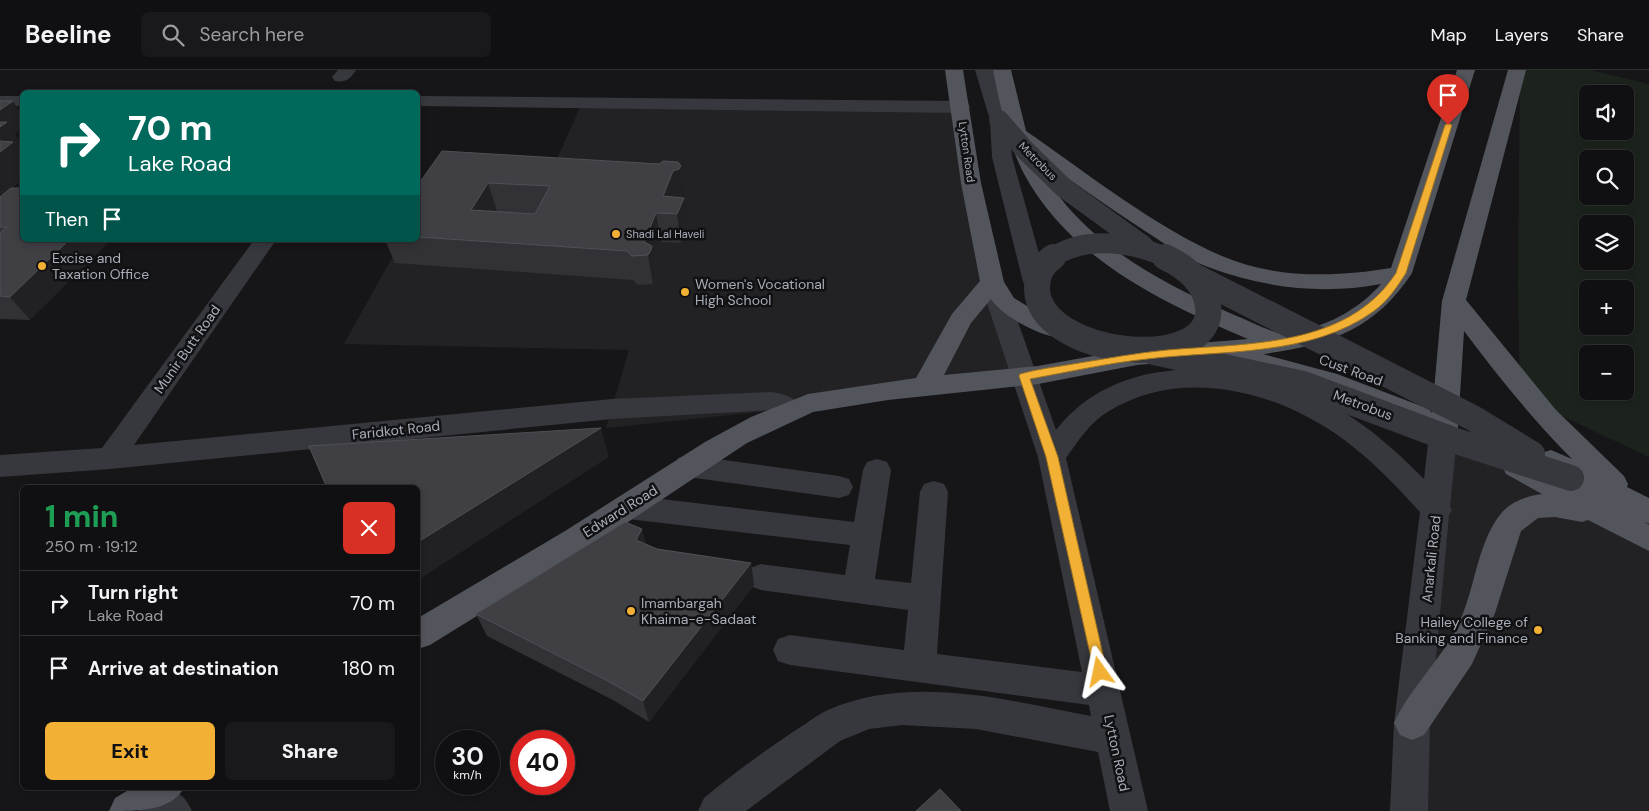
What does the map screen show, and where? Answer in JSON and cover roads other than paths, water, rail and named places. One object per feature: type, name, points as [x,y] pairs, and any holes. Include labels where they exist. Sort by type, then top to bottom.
[{"type":"main road","name":"Lytton Road","points":[[954,70],[981,235]]},
{"type":"main road","points":[[1002,70],[1004,113]]},
{"type":"main road","points":[[1196,350],[1280,343],[1318,335],[1348,323],[1372,308],[1390,289],[1401,273],[1466,70]]},
{"type":"main road","points":[[1445,416],[1454,301],[1517,70]]},
{"type":"main road","name":"Cust Road","points":[[1004,113],[1019,135],[1040,184],[1063,214],[1100,249],[1143,279],[1212,315],[1445,416],[1645,512]]},
{"type":"main road","points":[[1019,135],[1116,203],[1182,245],[1216,262],[1270,277],[1322,282],[1357,281],[1401,273]]},
{"type":"main road","name":"Cust Road","points":[[981,235],[992,282],[1006,303],[1023,315],[1045,325],[1110,339],[1196,350],[1268,363],[1311,375],[1380,399],[1445,416],[1606,516],[1649,539]]},
{"type":"main road","points":[[925,386],[962,320],[992,282]]},
{"type":"main road","points":[[1454,301],[1516,381],[1547,417],[1645,512]]},
{"type":"main road","name":"Edward Road","points":[[420,634],[628,507],[688,466],[742,434],[790,409],[828,399],[925,386],[1024,376],[1145,356],[1196,350]]},
{"type":"main road","points":[[1412,723],[1466,644],[1476,620],[1502,540],[1513,519],[1528,509],[1543,505],[1564,506],[1606,516]]},
{"type":"street","name":"Metrobus","points":[[984,70],[1004,113],[1025,150],[1064,188],[1153,252]]},
{"type":"street","points":[[0,101],[20,101]]},
{"type":"street","points":[[420,101],[961,107]]},
{"type":"street","name":"Metrobus","points":[[1004,113],[1002,157],[1038,299],[1048,316],[1067,331],[1092,342],[1121,350],[1149,351],[1303,384],[1453,440],[1571,478]]},
{"type":"street","name":"Munir Butt Road","points":[[110,458],[264,242]]},
{"type":"street","name":"Metrobus","points":[[1035,282],[1041,267],[1055,254],[1076,246],[1100,243],[1127,245],[1153,252],[1167,258],[1191,274],[1473,418],[1571,478],[1645,512]]},
{"type":"street","name":"Metrobus","points":[[1149,351],[1174,346],[1194,336],[1206,322],[1209,306],[1204,290],[1191,274]]},
{"type":"street","name":"Lytton Road","points":[[992,282],[1052,457],[1129,811]]},
{"type":"street","points":[[1052,457],[1080,419],[1099,404],[1128,390],[1158,382],[1188,378],[1222,380],[1260,388],[1320,411],[1352,431],[1387,460],[1437,510]]},
{"type":"street","name":"Faridkot Road","points":[[0,466],[110,458],[612,409],[771,401],[780,403],[790,409]]},
{"type":"street","name":"Anarkali Road","points":[[1409,811],[1412,723],[1437,510],[1445,416]]},
{"type":"street","points":[[688,466],[839,486]]},
{"type":"street","points":[[858,590],[877,470]]},
{"type":"street","points":[[919,668],[934,492]]},
{"type":"street","points":[[628,507],[850,533]]},
{"type":"street","points":[[761,577],[925,599]]},
{"type":"street","points":[[790,650],[1104,691]]},
{"type":"street","points":[[717,811],[763,773],[840,722],[881,711],[898,708],[939,710],[1005,718],[1114,738]]},
{"type":"place","name":"Shadi Lal Haveli","points":[[616,234]]},
{"type":"place","name":"Excise and Taxation Office","points":[[42,266]]},
{"type":"place","name":"Women's Vocational High School","points":[[685,292]]},
{"type":"place","name":"Imambargah Khaima-e-Sadaat","points":[[631,611]]},
{"type":"place","name":"Hailey College of Banking and Finance","points":[[1538,630]]}]
